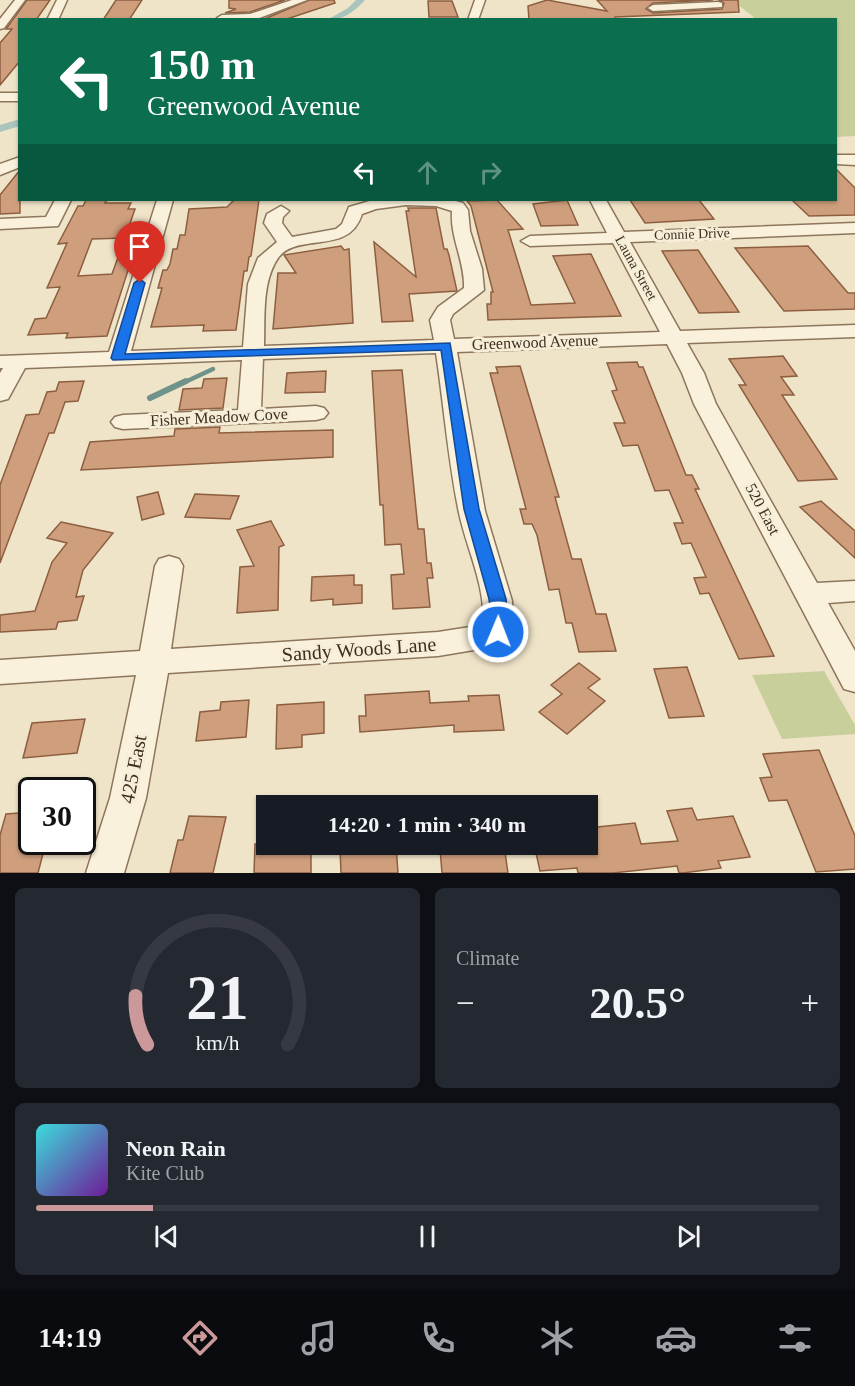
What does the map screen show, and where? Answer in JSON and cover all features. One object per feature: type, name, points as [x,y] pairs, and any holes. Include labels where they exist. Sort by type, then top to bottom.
[{"type":"street","points":[[0,26],[20,0]]},
{"type":"street","points":[[53,18],[62,0]]},
{"type":"street","points":[[236,18],[251,17],[302,0]]},
{"type":"street","points":[[474,18],[480,0]]},
{"type":"street","points":[[642,0],[665,18]]},
{"type":"street","points":[[653,9],[718,5]]},
{"type":"street","points":[[222,18],[225,7]]},
{"type":"street","points":[[0,97],[18,97]]},
{"type":"street","points":[[837,160],[855,160]]},
{"type":"street","points":[[0,170],[18,162]]},
{"type":"street","points":[[1,226],[52,222],[62,201]]},
{"type":"street","points":[[118,358],[165,201]]},
{"type":"street","points":[[249,416],[254,367],[251,353],[258,284],[267,258],[287,243],[341,233],[350,226],[354,211],[370,204],[432,201],[452,204],[460,210],[458,229],[471,261],[475,280],[474,290],[470,296],[442,315],[446,346]]},
{"type":"street","name":"Launa Street","points":[[599,201],[674,337]]},
{"type":"street","points":[[281,211],[275,214],[273,223],[287,243]]},
{"type":"street","name":"Connie Drive","points":[[530,241],[855,228]]},
{"type":"street","name":"Greenwood Avenue","points":[[9,362],[855,331]]},
{"type":"street","name":"520 East","points":[[674,337],[705,404],[855,680]]},
{"type":"street","name":"Sandy Woods Lane","points":[[0,672],[438,644],[474,639],[498,632],[500,617],[498,599],[471,509],[446,346]]},
{"type":"street","points":[[0,394],[9,362]]},
{"type":"street","name":"Fisher Meadow Cove","points":[[123,422],[316,413]]},
{"type":"street","name":"425 East","points":[[105,873],[120,832],[131,788],[169,566]]},
{"type":"street","points":[[809,594],[855,591]]},
{"type":"green space","points":[[732,0],[855,0],[855,136],[837,137],[837,18],[755,18]]},
{"type":"green space","points":[[824,671],[855,725],[855,734],[782,739],[752,675]]},
{"type":"building","points":[[27,0],[50,0],[37,18],[18,18],[18,63],[0,85],[0,43],[12,29],[6,29]]},
{"type":"building","points":[[116,0],[142,0],[130,18],[104,18]]},
{"type":"building","points":[[229,0],[285,0],[250,12],[225,13],[236,9],[229,8]]},
{"type":"building","points":[[309,0],[334,0],[335,3],[290,18],[267,18]]},
{"type":"building","points":[[547,0],[607,11],[597,0],[713,0],[653,3],[646,9],[653,13],[722,9],[724,3],[719,0],[738,0],[739,12],[615,18],[529,18],[528,6]]},
{"type":"building","points":[[428,1],[452,1],[458,17],[429,17]]},
{"type":"building","points":[[837,170],[855,188],[855,215],[809,216],[793,201],[837,201]]},
{"type":"building","points":[[18,172],[20,213],[0,214],[0,195]]},
{"type":"building","points":[[86,201],[106,201],[105,203],[131,203],[128,209],[135,209],[126,235],[138,239],[107,336],[66,338],[68,333],[28,335],[35,319],[46,318],[60,287],[47,288],[67,243],[58,244],[78,206],[83,206]],"holes":[[[125,238],[112,274],[78,276],[92,239]]]},
{"type":"building","points":[[233,201],[259,201],[251,256],[247,271],[244,271],[236,330],[203,331],[204,325],[151,327],[162,288],[158,288],[163,270],[167,270],[170,264],[173,249],[177,249],[180,235],[185,235],[189,209],[227,207]]},
{"type":"building","points":[[467,201],[498,201],[523,229],[508,230],[531,305],[575,303],[553,256],[591,254],[621,316],[488,320],[487,304],[491,304],[491,292],[493,292],[471,206]]},
{"type":"building","points":[[567,201],[578,225],[541,226],[533,204]]},
{"type":"building","points":[[631,201],[700,201],[714,219],[645,223]]},
{"type":"building","points":[[408,208],[436,208],[444,249],[447,249],[449,255],[457,291],[409,294],[413,321],[382,322],[374,242],[416,277],[406,211],[409,211]]},
{"type":"building","points":[[341,246],[344,250],[349,249],[353,323],[273,329],[278,273],[296,273],[284,255]]},
{"type":"building","points":[[808,246],[848,293],[855,293],[855,309],[784,311],[735,248]]},
{"type":"building","points":[[698,250],[739,312],[699,313],[662,251]]},
{"type":"building","points":[[783,356],[797,376],[781,377],[794,395],[782,395],[837,479],[798,481],[739,385],[746,385],[729,359]]},
{"type":"building","points":[[637,362],[639,367],[643,367],[686,475],[692,475],[699,489],[695,489],[774,656],[739,659],[709,593],[700,594],[694,578],[706,577],[691,543],[682,544],[674,523],[683,523],[669,490],[655,491],[638,445],[623,446],[614,423],[625,423],[612,391],[617,390],[607,363]]},
{"type":"building","points":[[520,366],[559,497],[555,497],[572,559],[581,559],[596,614],[606,614],[616,651],[579,652],[572,623],[566,623],[559,589],[549,590],[537,535],[532,524],[524,524],[520,509],[526,509],[490,373],[498,373],[496,367]]},
{"type":"building","points":[[402,370],[418,529],[424,529],[427,563],[431,563],[433,578],[427,578],[430,607],[393,609],[391,575],[404,574],[401,544],[385,545],[383,505],[380,505],[372,371]]},
{"type":"building","points":[[326,371],[325,392],[285,393],[287,373]]},
{"type":"building","points":[[227,378],[223,408],[179,410],[183,389],[202,388],[204,379]]},
{"type":"building","points":[[84,381],[78,401],[65,402],[54,433],[49,433],[0,563],[0,485],[26,415],[39,414],[47,392],[56,391],[59,382]]},
{"type":"building","points":[[220,427],[219,433],[333,430],[333,457],[81,470],[90,442],[174,436],[175,429]]},
{"type":"building","points":[[158,492],[164,514],[142,520],[137,497]]},
{"type":"building","points":[[195,494],[239,496],[230,519],[185,517]]},
{"type":"building","points":[[821,501],[855,531],[855,558],[800,507]]},
{"type":"building","points":[[271,521],[284,545],[279,547],[278,610],[237,613],[240,567],[254,566],[237,530]]},
{"type":"building","points":[[61,522],[113,533],[83,570],[76,597],[84,596],[77,620],[58,622],[56,629],[0,632],[0,615],[35,611],[52,562],[67,543],[47,538]]},
{"type":"building","points":[[354,575],[354,585],[362,585],[362,603],[333,605],[333,599],[311,601],[312,577]]},
{"type":"building","points":[[579,663],[600,679],[588,688],[605,701],[567,734],[539,712],[562,694],[551,685]]},
{"type":"building","points":[[687,667],[704,716],[669,718],[654,669]]},
{"type":"building","points":[[429,691],[430,703],[469,701],[468,696],[499,695],[504,730],[454,732],[454,725],[360,732],[359,716],[366,716],[365,695]]},
{"type":"building","points":[[249,700],[246,737],[196,741],[200,712],[220,710],[221,702]]},
{"type":"building","points":[[324,702],[324,733],[302,735],[302,747],[276,749],[277,705]]},
{"type":"building","points":[[85,719],[77,753],[23,758],[32,723]]},
{"type":"building","points":[[819,750],[855,836],[855,869],[816,872],[787,800],[769,801],[760,778],[772,777],[763,754]]},
{"type":"building","points":[[692,808],[697,820],[733,816],[750,857],[718,861],[721,868],[683,873],[679,873],[677,866],[613,873],[578,873],[577,868],[540,871],[536,855],[598,855],[598,827],[635,823],[641,844],[678,841],[667,811]]},
{"type":"building","points":[[18,813],[18,855],[43,855],[38,873],[0,873],[0,835],[6,814]]},
{"type":"building","points":[[189,816],[226,817],[213,873],[170,873],[178,840],[183,840]]},
{"type":"building","points":[[255,844],[256,855],[311,855],[311,873],[254,873]]},
{"type":"building","points":[[340,855],[397,855],[398,873],[341,873]]},
{"type":"building","points":[[440,855],[505,855],[508,873],[442,873]]},
{"type":"waterway","points":[[335,18],[351,10],[361,0]]},
{"type":"waterway","points":[[0,129],[18,123]]},
{"type":"waterway","points":[[183,383],[213,369]]},
{"type":"waterway","points":[[150,398],[186,381]]},
{"type":"route","points":[[140,283],[118,358],[446,346],[471,509],[498,599],[500,617],[498,632]]}]
